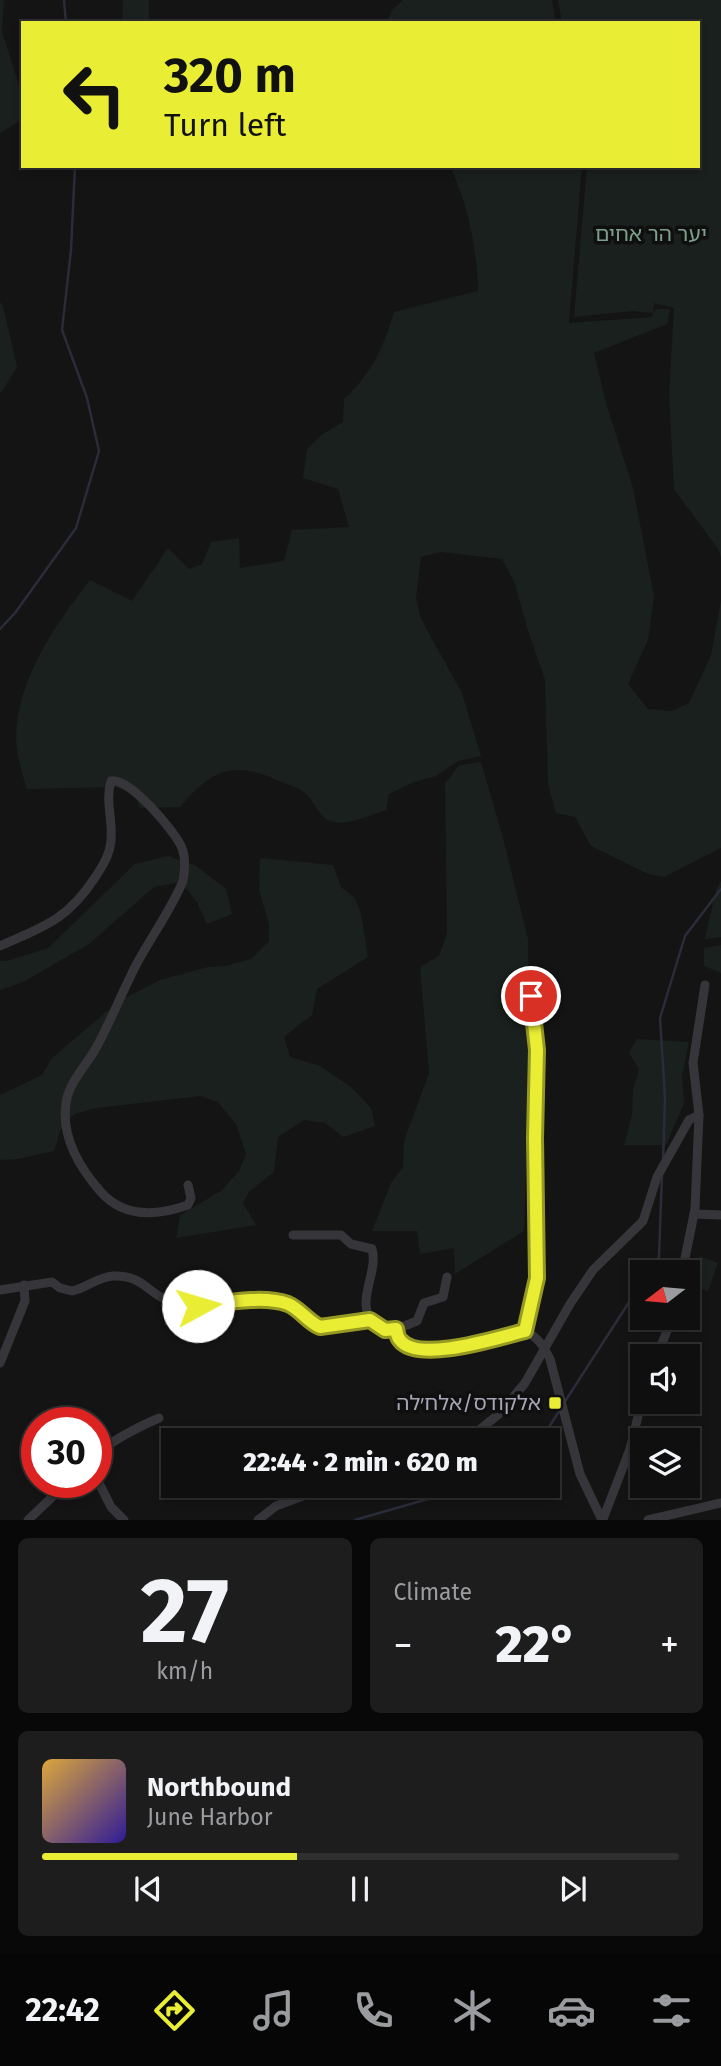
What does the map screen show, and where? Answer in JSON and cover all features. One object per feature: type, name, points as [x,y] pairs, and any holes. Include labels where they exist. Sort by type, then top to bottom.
[{"type":"street","points":[[0,946],[40,930],[60,918],[80,900],[103,866],[111,839],[108,790],[111,781],[120,781],[149,804],[163,820],[183,850],[183,881],[135,967],[110,1024],[69,1090],[66,1116],[76,1159],[102,1194],[114,1204],[145,1214],[173,1210],[188,1205],[191,1198],[188,1185]]},
{"type":"street","points":[[685,1260],[694,1214],[699,1115],[693,1063],[705,985]]},
{"type":"street","points":[[525,1331],[537,1278],[537,1050],[531,996]]},
{"type":"street","points":[[482,1428],[499,1414],[525,1383],[570,1304],[593,1270],[643,1222],[657,1177],[689,1120],[699,1115]]},
{"type":"street","points":[[694,1214],[721,1215]]},
{"type":"street","points":[[293,1235],[341,1235],[351,1244],[372,1249],[374,1253],[366,1304],[367,1315],[385,1330],[417,1321],[424,1303],[443,1297],[447,1276]]},
{"type":"street","points":[[0,1290],[52,1282],[72,1291],[104,1277],[123,1277],[144,1283],[160,1297],[185,1305],[274,1301],[287,1304],[320,1327],[370,1320]]},
{"type":"street","points":[[0,1363],[24,1301],[24,1285]]},
{"type":"street","points":[[396,1329],[400,1340],[411,1348],[429,1350],[450,1348],[525,1331],[533,1335],[545,1348],[550,1359],[580,1474],[603,1520]]},
{"type":"street","points":[[603,1520],[629,1449],[638,1414]]},
{"type":"street","points":[[112,1442],[159,1418]]},
{"type":"street","points":[[28,1520],[51,1498]]},
{"type":"street","points":[[106,1498],[124,1520]]},
{"type":"street","points":[[258,1520],[276,1506],[297,1498]]},
{"type":"street","points":[[648,1520],[721,1503]]},
{"type":"green space","points":[[0,0],[4,0],[2,32],[21,91],[21,120],[0,133]]},
{"type":"green space","points":[[123,0],[149,0],[149,21],[122,21]]},
{"type":"green space","points":[[403,0],[552,0],[556,21],[387,21],[392,10]]},
{"type":"green space","name":"יער הר אחים","points":[[558,0],[721,0],[721,557],[674,489],[669,395],[674,308],[654,303],[653,313],[633,311],[574,317],[587,168],[700,168],[700,21],[562,21]]},
{"type":"green space","points":[[451,168],[582,168],[569,323],[652,317],[656,309],[670,309],[667,324],[594,353],[606,403],[633,488],[654,596],[648,640],[628,684],[648,709],[672,711],[689,703],[711,655],[721,601],[721,848],[664,877],[648,874],[591,846],[575,817],[556,813],[548,784],[545,680],[515,584],[502,559],[441,552],[421,557],[416,598],[421,619],[462,693],[481,756],[458,761],[436,776],[389,794],[386,810],[342,823],[324,818],[301,790],[249,771],[224,772],[213,777],[202,784],[180,807],[140,808],[134,794],[116,787],[27,789],[18,756],[16,736],[24,693],[31,672],[52,633],[90,580],[132,601],[168,548],[189,569],[202,564],[211,542],[239,538],[240,568],[284,561],[292,530],[349,527],[338,489],[303,478],[307,449],[321,435],[343,422],[344,399],[362,380],[375,359],[394,312],[478,291],[470,227]]},
{"type":"green space","points":[[0,302],[17,367],[0,394]]},
{"type":"green space","points":[[481,762],[528,939],[529,1077],[524,1231],[455,1274],[454,1248],[420,1254],[417,1231],[372,1231],[391,1183],[403,1167],[404,1141],[429,1073],[420,967],[439,956],[447,933],[445,784],[459,765]]},
{"type":"green space","points":[[168,856],[196,866],[226,889],[232,914],[207,924],[197,902],[181,882],[154,887],[89,944],[23,982],[0,990],[0,961],[48,948],[135,864]]},
{"type":"green space","points":[[260,858],[333,865],[341,887],[355,898],[361,914],[368,957],[317,989],[312,1015],[284,1037],[290,1057],[320,1066],[351,1087],[371,1108],[375,1126],[343,1137],[325,1123],[304,1120],[278,1137],[274,1172],[249,1192],[243,1203],[256,1225],[176,1238],[180,1215],[221,1191],[239,1171],[246,1154],[236,1124],[218,1102],[201,1096],[96,1108],[74,1114],[60,1131],[54,1151],[0,1160],[0,1095],[42,1075],[52,1058],[119,1001],[160,980],[251,959],[269,941],[269,924],[259,890]]},
{"type":"green space","points":[[721,881],[721,937],[705,939],[716,890]]},
{"type":"green space","points":[[721,945],[721,973],[704,966],[704,948]]},
{"type":"green space","points":[[637,1039],[689,1042],[682,1076],[684,1103],[666,1145],[624,1145],[639,1069],[629,1053]]},
{"type":"green space","points":[[700,1256],[718,1263],[708,1291],[700,1288]]},
{"type":"waterway","points":[[64,0],[66,21]]},
{"type":"waterway","points":[[0,629],[15,613],[76,528],[99,451],[87,398],[62,330],[71,250],[75,168]]},
{"type":"waterway","points":[[663,1161],[665,1098],[660,1018],[685,936],[721,889]]},
{"type":"waterway","points":[[657,1260],[662,1174]]},
{"type":"waterway","points":[[564,1403],[630,1301]]},
{"type":"waterway","points":[[548,1428],[561,1408]]},
{"type":"waterway","points":[[355,1520],[431,1498]]},
{"type":"place","name":"אלקודס/אלח׳לה","points":[[555,1403]]},
{"type":"route","points":[[198,1306],[274,1301],[296,1309],[320,1327],[370,1320],[385,1330],[396,1329],[400,1340],[411,1348],[429,1350],[450,1348],[525,1331],[537,1278],[537,1050],[531,996]]}]
